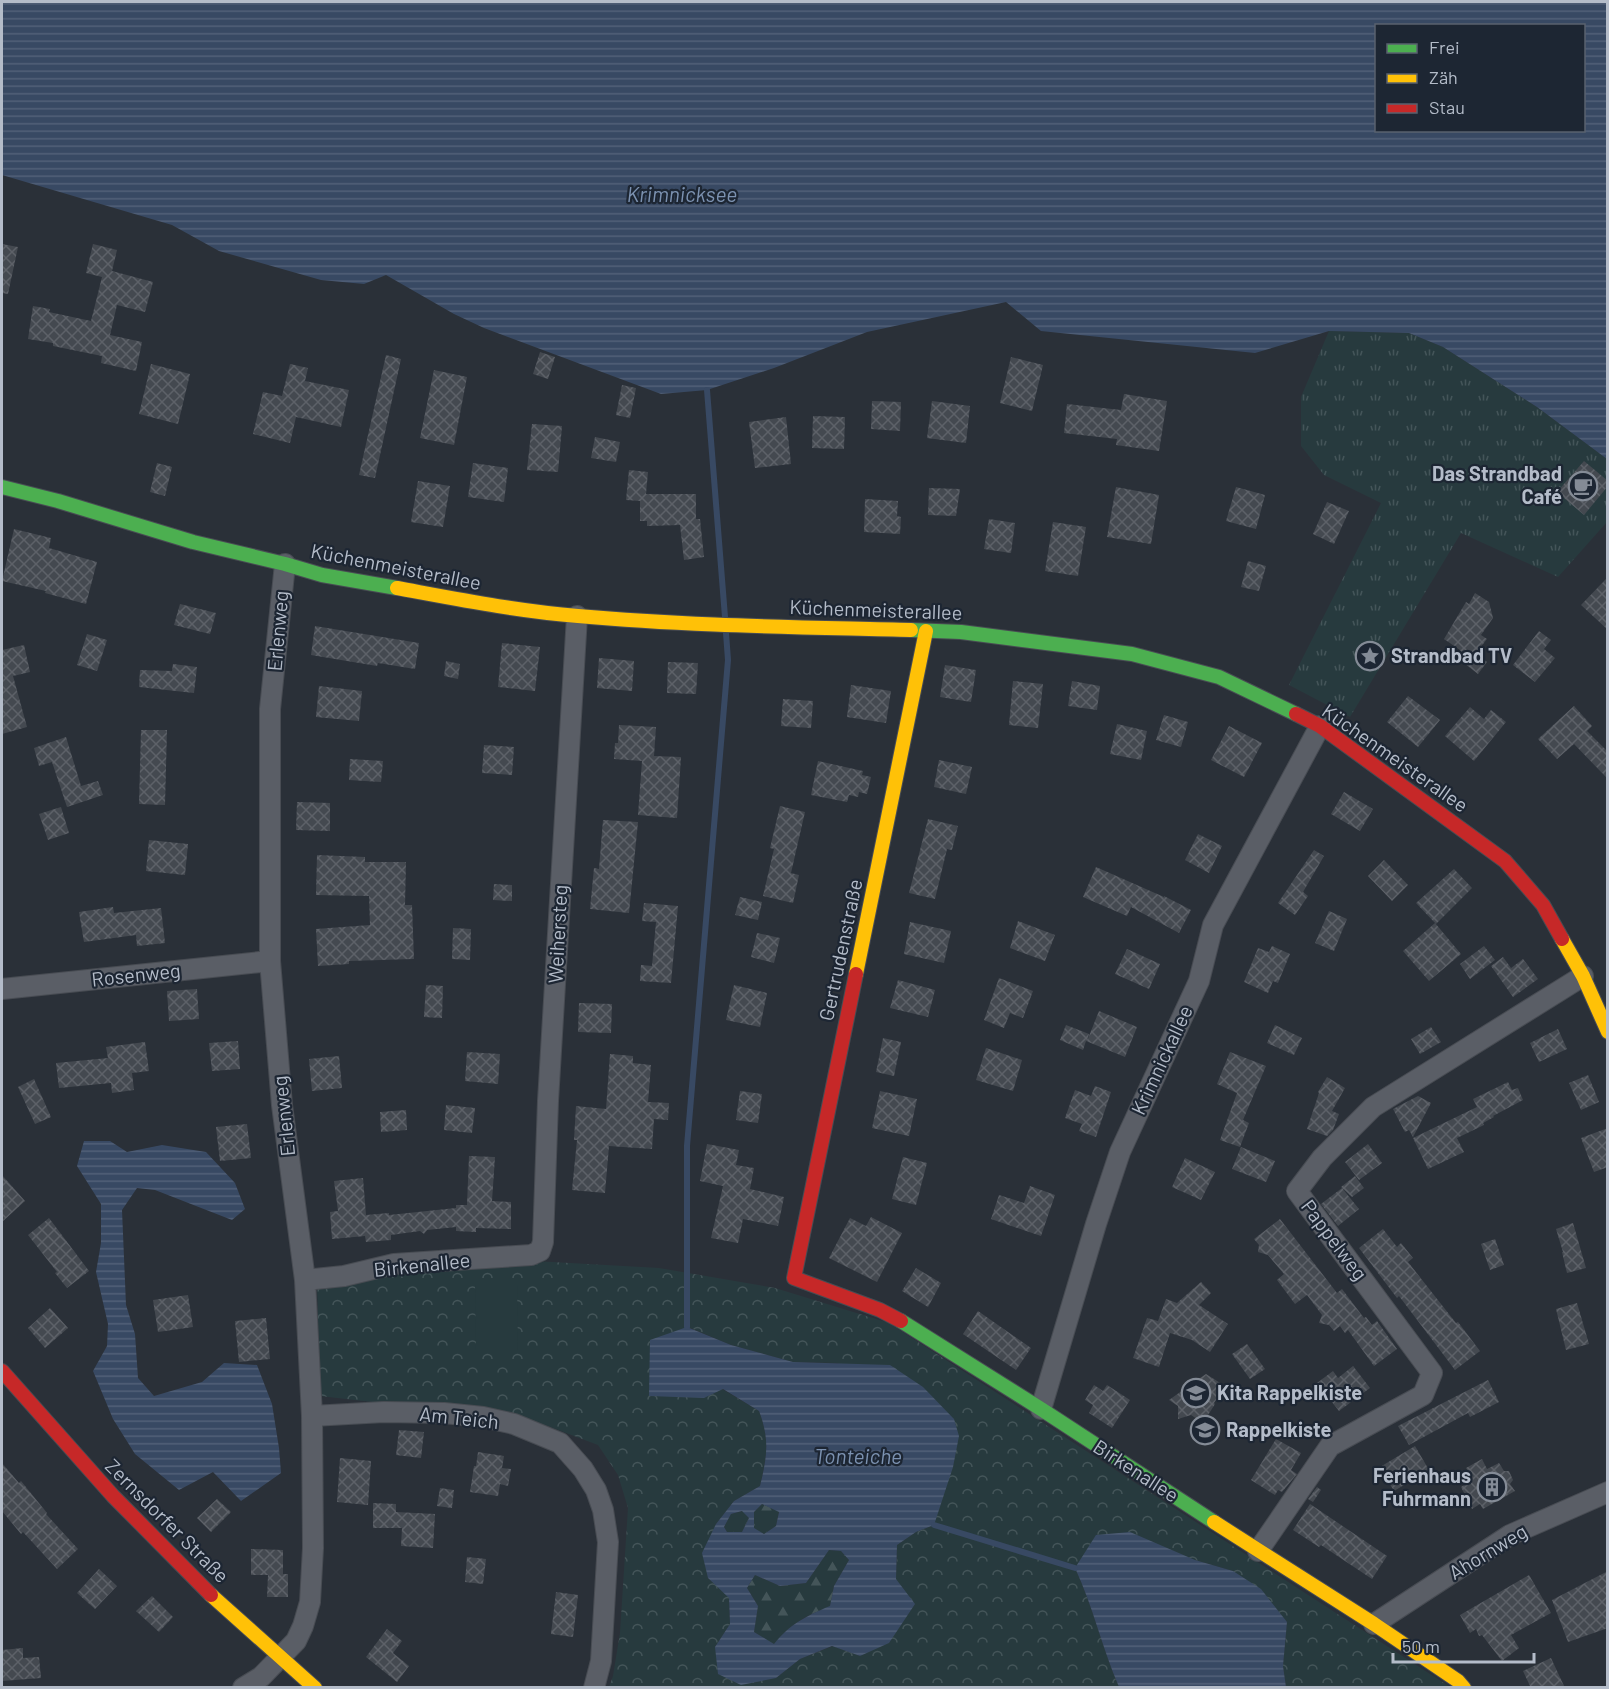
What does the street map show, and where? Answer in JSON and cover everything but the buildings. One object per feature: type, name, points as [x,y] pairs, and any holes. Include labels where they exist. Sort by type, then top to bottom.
[{"type":"street","name":"Küchenmeisterallee","points":[[2,488],[58,501],[193,542],[322,575],[429,595],[577,616],[698,624],[961,632],[1132,654],[1219,677],[1320,726],[1504,861],[1543,905],[1583,976],[1608,1032]]},
{"type":"street","name":"Erlenweg","points":[[243,1688],[261,1677],[296,1641],[310,1602],[313,1548],[312,1416],[304,1280],[282,1105],[270,961],[270,709],[285,564]]},
{"type":"street","name":"Weihersteg","points":[[540,1251],[543,1242],[548,1101],[577,616]]},
{"type":"street","name":"Gertrudenstraße","points":[[794,1278],[926,631]]},
{"type":"street","name":"Krimnickallee","points":[[1041,1409],[1120,1152],[1199,981],[1213,925],[1320,726]]},
{"type":"street","name":"Rosenweg","points":[[2,989],[270,961]]},
{"type":"street","name":"Pappelweg","points":[[1258,1551],[1330,1446],[1424,1395],[1432,1373],[1297,1191],[1322,1158],[1373,1107],[1583,976]]},
{"type":"street","name":"Birkenallee","points":[[304,1280],[344,1276],[394,1264],[531,1255],[540,1251]]},
{"type":"street","name":"Birkenallee","points":[[794,1278],[880,1310],[912,1327],[1374,1624],[1458,1681],[1464,1688]]},
{"type":"street","name":"Zernsdorfer Straße","points":[[2,1371],[104,1486],[225,1607],[315,1688]]},
{"type":"street","name":"Am Teich","points":[[312,1416],[384,1412],[444,1413],[483,1417],[514,1424],[560,1443],[583,1469],[596,1490],[603,1510],[608,1542],[602,1661],[594,1688]]},
{"type":"street","name":"Ahornweg","points":[[1374,1624],[1510,1535],[1608,1492]]},
{"type":"green space","points":[[1329,331],[1409,333],[1443,347],[1537,407],[1607,459],[1607,522],[1558,577],[1461,533],[1350,717],[1289,685],[1381,503],[1324,475],[1301,446],[1301,397]]},
{"type":"green space","points":[[534,1261],[659,1268],[775,1288],[889,1323],[1450,1687],[1286,1687],[1283,1666],[1287,1622],[1233,1571],[1195,1560],[1075,1568],[1119,1687],[609,1687],[620,1633],[628,1508],[618,1475],[598,1445],[545,1425],[494,1416],[320,1396],[317,1280]],"holes":[[[688,1327],[731,1345],[793,1362],[838,1363],[934,1525],[916,1532],[897,1545],[896,1579],[860,1656],[833,1646],[800,1659],[776,1678],[715,1647],[730,1624],[729,1597],[708,1578],[716,1524],[734,1501],[760,1486],[766,1457],[766,1440],[759,1411],[722,1389]]]},
{"type":"green space","points":[[475,1283],[517,1283],[518,1352],[476,1352]]},
{"type":"green space","points":[[762,1504],[779,1511],[776,1526],[764,1534],[754,1529],[754,1512]]},
{"type":"green space","points":[[743,1511],[749,1518],[742,1532],[727,1532],[724,1527],[731,1514]]},
{"type":"green space","points":[[829,1550],[841,1551],[849,1560],[834,1586],[830,1607],[799,1621],[774,1645],[754,1632],[758,1606],[747,1588],[755,1575],[780,1586],[806,1583]]},
{"type":"water","name":"Krimnicksee","points":[[2,2],[1607,2],[1607,459],[1537,407],[1443,347],[1409,333],[1329,331],[1255,353],[1041,331],[1006,302],[867,332],[774,368],[707,390],[661,394],[484,328],[454,314],[386,275],[364,284],[321,280],[219,251],[172,225],[2,175]]},
{"type":"water","points":[[84,1141],[110,1141],[127,1152],[162,1145],[206,1152],[235,1183],[245,1209],[232,1220],[155,1190],[137,1188],[122,1210],[126,1305],[135,1334],[138,1378],[154,1396],[202,1382],[224,1363],[257,1365],[272,1404],[281,1473],[241,1501],[213,1472],[179,1490],[135,1454],[113,1419],[93,1371],[107,1346],[108,1324],[96,1272],[101,1243],[101,1204],[77,1166]]},
{"type":"water","name":"Tonteiche","points":[[687,1327],[731,1345],[793,1362],[890,1365],[923,1387],[954,1419],[959,1436],[953,1467],[934,1525],[916,1532],[897,1545],[896,1579],[915,1604],[889,1643],[860,1656],[832,1646],[800,1659],[776,1678],[741,1685],[718,1674],[715,1647],[730,1624],[729,1598],[708,1578],[702,1553],[716,1524],[734,1501],[760,1486],[766,1457],[765,1431],[759,1411],[723,1389],[704,1398],[649,1396],[650,1340]],"holes":[[[762,1504],[779,1512],[776,1526],[764,1534],[754,1528],[754,1512]],[[742,1511],[749,1518],[742,1532],[727,1532],[724,1527],[731,1514]],[[829,1550],[841,1551],[849,1560],[834,1586],[830,1606],[799,1621],[774,1644],[754,1632],[758,1606],[747,1588],[755,1575],[780,1586],[806,1583]]]},
{"type":"water","points":[[1130,1532],[1195,1560],[1233,1571],[1261,1589],[1287,1622],[1283,1666],[1286,1687],[1119,1687],[1075,1568],[1096,1535]]},
{"type":"waterway","points":[[707,390],[725,617]]},
{"type":"waterway","points":[[687,1327],[687,1146],[728,660],[726,633]]},
{"type":"waterway","points":[[934,1525],[1075,1568]]},
{"type":"traffic: fast","points":[[2,487],[58,501],[193,542],[322,575],[397,588]]},
{"type":"traffic: fast","points":[[911,630],[961,632],[1132,654],[1219,677],[1296,714]]},
{"type":"traffic: fast","points":[[901,1321],[1214,1522]]},
{"type":"traffic: slow","points":[[397,588],[510,608],[578,616],[703,624],[911,630]]},
{"type":"traffic: slow","points":[[856,974],[926,631]]},
{"type":"traffic: slow","points":[[1562,939],[1583,976],[1608,1032]]},
{"type":"traffic: slow","points":[[1214,1522],[1374,1624],[1458,1681],[1464,1688]]},
{"type":"traffic: slow","points":[[211,1595],[315,1688]]},
{"type":"traffic: jam","points":[[1296,714],[1320,726],[1505,861],[1543,905],[1562,939]]},
{"type":"traffic: jam","points":[[856,974],[794,1278],[880,1310],[901,1321]]},
{"type":"traffic: jam","points":[[2,1371],[113,1496],[211,1595]]},
{"type":"place","name":"Das Strandbad Café","points":[[1583,486]]},
{"type":"place","name":"Strandbad TV","points":[[1370,656]]},
{"type":"place","name":"Kita Rappelkiste","points":[[1196,1393]]},
{"type":"place","name":"Rappelkiste","points":[[1205,1430]]},
{"type":"place","name":"Ferienhaus Fuhrmann","points":[[1492,1487]]}]
